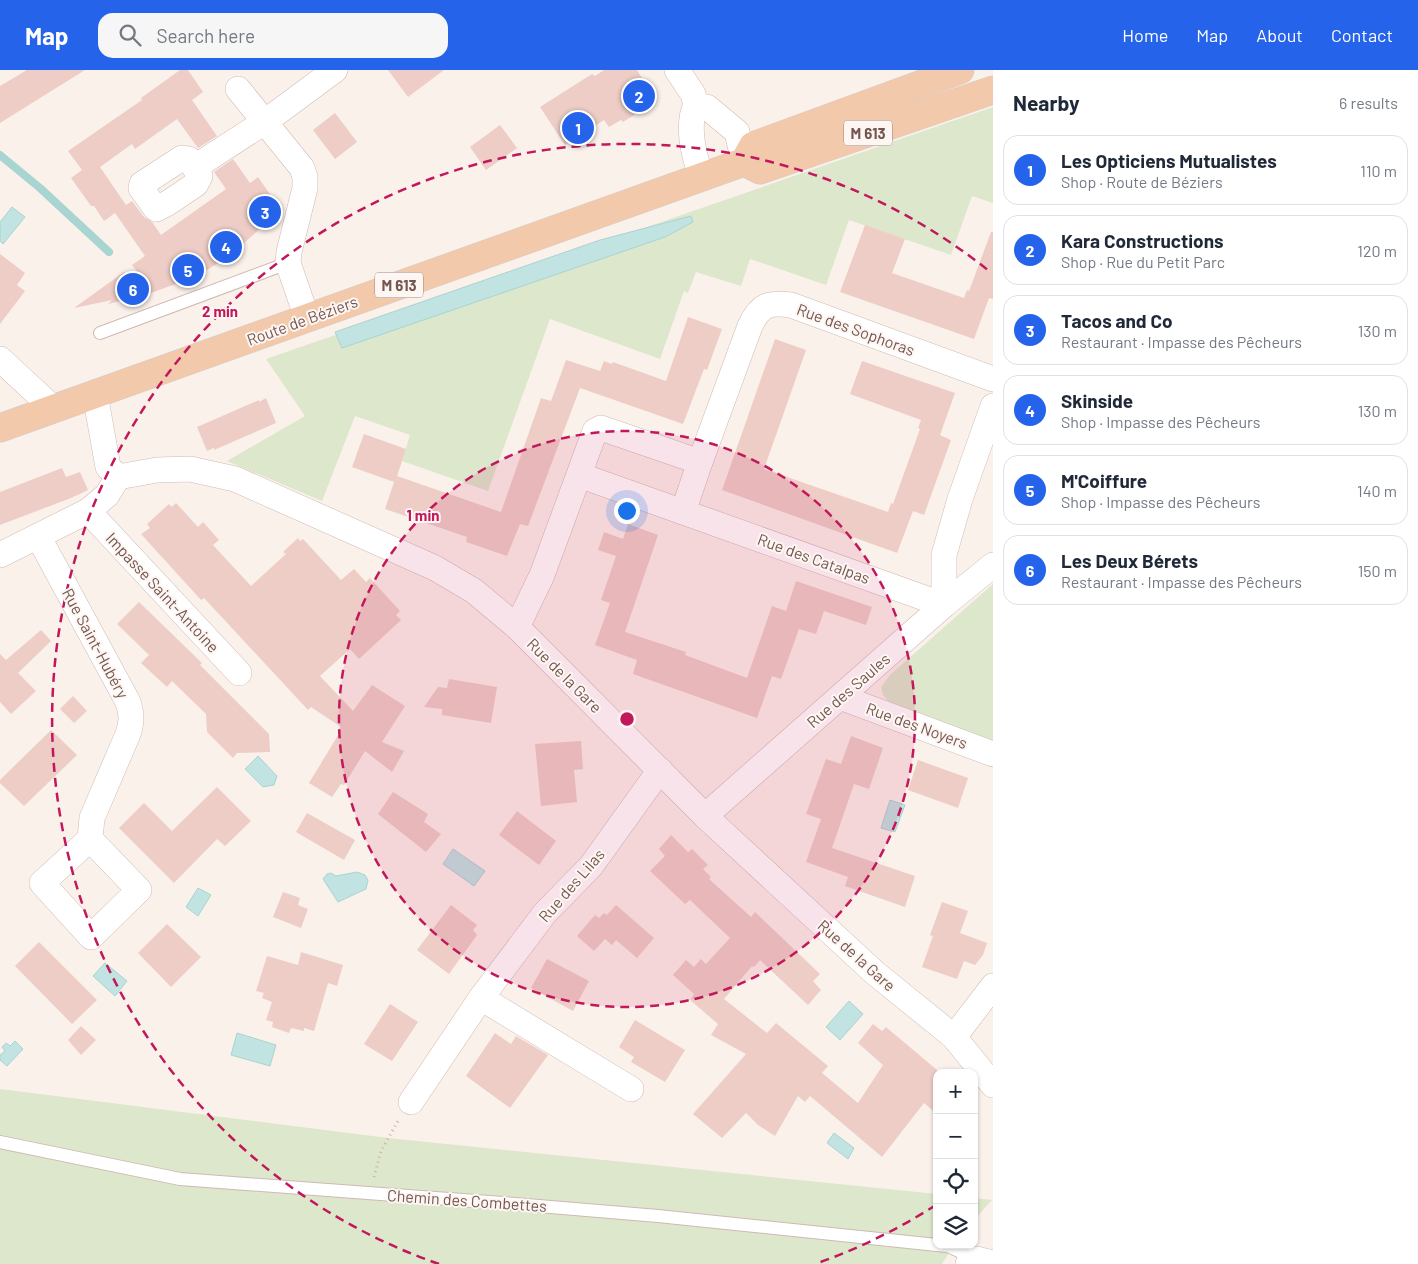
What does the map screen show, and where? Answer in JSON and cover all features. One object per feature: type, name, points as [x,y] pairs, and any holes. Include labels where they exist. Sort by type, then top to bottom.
[{"type":"main road","name":"Route de Béziers","points":[[0,428],[744,162],[754,146],[960,70]]},
{"type":"main road","name":"M 613","points":[[744,162],[760,170],[993,90]]},
{"type":"street","points":[[195,166],[266,121],[335,70]]},
{"type":"street","points":[[677,70],[693,94],[696,105],[691,115],[692,133],[695,160],[702,177]]},
{"type":"street","points":[[238,89],[266,121],[302,168],[305,177],[305,188],[288,263],[307,318]]},
{"type":"street","points":[[696,105],[707,107],[737,132],[744,162]]},
{"type":"street","name":"Rue des Sophoras","points":[[700,462],[750,326],[756,314],[765,306],[779,303],[791,305],[993,379]]},
{"type":"street","points":[[0,359],[54,409]]},
{"type":"street","points":[[0,554],[88,511],[107,495],[118,477],[108,467],[95,394]]},
{"type":"street","points":[[944,605],[944,555],[960,499],[993,406]]},
{"type":"street","points":[[517,627],[542,576],[595,431],[601,428],[700,462],[683,512]]},
{"type":"street","name":"Rue de la Gare","points":[[118,477],[157,470],[190,469],[235,479],[435,568],[474,591],[517,627],[705,816],[875,973],[954,1037],[989,1069]]},
{"type":"street","name":"Rue des Catalpas","points":[[579,475],[944,605]]},
{"type":"street","name":"Impasse Saint-Antoine","points":[[88,511],[239,673]]},
{"type":"street","name":"Rue Saint-Hubéry","points":[[38,536],[128,702],[131,711],[132,722],[128,734],[92,818],[90,839]]},
{"type":"street","name":"Rue des Saules","points":[[705,816],[944,605],[993,565]]},
{"type":"street","name":"Rue des Noyers","points":[[840,697],[993,754]]},
{"type":"street","name":"Rue des Lilas","points":[[411,1102],[482,998],[545,913],[591,866],[660,770]]},
{"type":"street","points":[[954,1037],[993,986]]},
{"type":"street","points":[[482,998],[631,1089]]},
{"type":"lane","points":[[100,333],[288,263]]},
{"type":"lane","name":"Chemin des Combettes","points":[[0,1142],[180,1179],[658,1216],[933,1245]]},
{"type":"lane","name":"Chemin des Combettes","points":[[954,1249],[979,1262]]},
{"type":"path","points":[[370,1193],[381,1151],[411,1102]]},
{"type":"green space","points":[[993,107],[993,203],[972,196],[951,255],[849,220],[826,285],[750,259],[741,286],[696,272],[688,293],[684,291],[660,359],[550,319],[488,491],[402,461],[410,435],[355,416],[322,501],[227,461],[305,416],[266,359]]},
{"type":"green space","points":[[993,584],[993,741],[888,701],[883,695],[881,687],[890,675]]},
{"type":"green space","points":[[0,1089],[388,1138],[933,1194],[933,1249],[951,1249],[942,1264],[0,1264]]},
{"type":"green space","points":[[978,1198],[992,1200],[978,1216]]},
{"type":"water","points":[[12,207],[25,217],[3,244],[0,241],[0,222]]},
{"type":"water","points":[[691,216],[693,222],[665,237],[342,348],[335,332],[600,240]]},
{"type":"water","points":[[258,756],[277,776],[274,785],[263,787],[245,769]]},
{"type":"water","points":[[890,800],[905,805],[895,832],[881,828]]},
{"type":"water","points":[[453,849],[485,871],[474,886],[443,864]]},
{"type":"water","points":[[357,872],[365,875],[368,880],[366,889],[338,902],[323,879],[327,874],[331,873],[336,876]]},
{"type":"water","points":[[198,888],[211,895],[198,916],[186,907]]},
{"type":"water","points":[[105,963],[127,981],[115,996],[93,976]]},
{"type":"water","points":[[849,1001],[863,1014],[840,1040],[826,1027]]},
{"type":"water","points":[[237,1033],[276,1045],[270,1066],[231,1055]]},
{"type":"water","points":[[15,1041],[23,1049],[7,1066],[0,1060],[0,1055],[5,1051],[2,1047],[6,1043],[10,1046]]},
{"type":"water","points":[[834,1133],[854,1148],[848,1159],[827,1143]]},
{"type":"building","points":[[27,70],[85,70],[0,123],[0,86]]},
{"type":"building","points":[[180,70],[188,70],[203,92],[192,100],[217,136],[198,148],[177,119],[135,149],[132,144],[100,167],[126,205],[132,201],[144,217],[152,222],[161,235],[226,189],[214,172],[233,159],[250,183],[258,177],[279,207],[265,224],[233,253],[229,264],[220,262],[195,277],[148,294],[108,304],[112,300],[74,308],[124,272],[134,281],[140,276],[132,265],[145,256],[115,213],[104,221],[94,206],[91,206],[71,178],[82,170],[68,151],[142,100],[141,98]]},
{"type":"building","points":[[388,70],[444,70],[408,97]]},
{"type":"building","points":[[604,70],[637,70],[656,101],[623,122],[621,120],[609,127],[604,120],[565,145],[540,107],[592,74],[595,76]]},
{"type":"building","points":[[335,113],[357,142],[335,159],[313,130]]},
{"type":"building","points":[[500,125],[517,148],[486,170],[470,147]]},
{"type":"building","points":[[865,225],[905,239],[892,273],[964,298],[967,290],[969,291],[991,232],[993,232],[993,299],[989,298],[974,339],[840,292]]},
{"type":"building","points":[[0,254],[25,273],[17,285],[25,291],[0,324]]},
{"type":"building","points":[[688,317],[722,329],[707,370],[704,369],[683,424],[580,388],[528,526],[520,524],[507,556],[466,542],[467,537],[385,509],[394,482],[352,467],[364,434],[406,449],[397,476],[501,512],[541,398],[551,401],[566,360],[600,371],[604,361],[612,364],[613,362],[666,381]]},
{"type":"building","points":[[775,339],[806,350],[764,469],[888,512],[891,503],[893,504],[920,429],[918,428],[921,420],[850,394],[862,361],[955,393],[940,435],[951,440],[924,515],[913,511],[897,553],[722,490]]},
{"type":"building","points":[[266,398],[276,423],[214,450],[214,448],[207,451],[197,427]]},
{"type":"building","points":[[62,468],[66,477],[80,472],[88,490],[0,525],[0,492]]},
{"type":"building","points":[[176,503],[198,527],[203,522],[219,540],[213,545],[251,586],[286,554],[283,552],[298,538],[300,541],[303,539],[341,580],[354,569],[366,582],[370,578],[400,611],[396,615],[401,620],[359,659],[350,649],[320,676],[353,711],[372,685],[405,706],[382,742],[404,751],[392,772],[365,751],[344,785],[341,784],[332,797],[309,783],[340,732],[338,731],[341,727],[311,707],[308,710],[204,598],[201,600],[141,534],[150,528],[147,524],[169,504],[172,507]]},
{"type":"building","points":[[628,524],[658,535],[625,632],[686,652],[685,655],[747,678],[772,606],[786,611],[796,581],[872,607],[866,625],[824,611],[816,634],[799,629],[781,679],[772,676],[757,718],[633,674],[637,660],[595,645],[610,603],[601,600],[616,556],[598,550],[604,532],[623,539]]},
{"type":"building","points":[[139,602],[202,663],[200,665],[269,734],[270,752],[237,753],[233,758],[207,732],[206,714],[172,681],[167,687],[141,663],[149,655],[117,624]]},
{"type":"building","points":[[41,630],[51,641],[18,673],[36,691],[11,714],[0,702],[0,654],[6,660]]},
{"type":"building","points":[[449,679],[497,687],[491,723],[442,715],[442,709],[424,707],[438,687],[447,688]]},
{"type":"building","points":[[73,696],[87,711],[74,723],[60,709]]},
{"type":"building","points":[[51,730],[77,755],[24,806],[0,783],[0,780]]},
{"type":"building","points":[[851,736],[883,748],[869,789],[854,784],[832,848],[915,876],[905,907],[845,886],[848,877],[806,862],[821,819],[806,814],[826,759],[841,764]]},
{"type":"building","points":[[581,741],[583,769],[574,770],[577,802],[541,806],[535,744]]},
{"type":"building","points":[[918,760],[968,778],[958,808],[908,790]]},
{"type":"building","points":[[217,787],[251,821],[225,846],[217,839],[174,883],[119,828],[144,803],[172,831]]},
{"type":"building","points":[[393,792],[428,814],[424,822],[441,834],[426,852],[378,814]]},
{"type":"building","points":[[517,811],[556,841],[539,865],[499,835]]},
{"type":"building","points":[[307,813],[355,840],[344,860],[296,832]]},
{"type":"building","points":[[671,835],[688,852],[692,849],[708,865],[703,869],[711,877],[709,879],[751,917],[755,912],[820,974],[813,981],[821,990],[808,1005],[760,960],[754,967],[752,966],[724,999],[767,1033],[776,1023],[828,1066],[822,1073],[858,1103],[883,1065],[858,1043],[873,1024],[882,1031],[886,1027],[936,1069],[933,1069],[933,1111],[924,1103],[882,1157],[810,1096],[805,1102],[798,1096],[775,1136],[758,1125],[746,1113],[722,1138],[693,1114],[746,1054],[711,1035],[718,1024],[690,1000],[694,994],[673,975],[686,960],[694,967],[701,959],[706,964],[730,938],[690,900],[685,904],[650,871],[665,856],[659,849]]},
{"type":"building","points":[[283,892],[300,898],[298,905],[308,909],[301,928],[273,917]]},
{"type":"building","points":[[942,902],[968,911],[960,933],[987,943],[983,955],[975,965],[964,961],[957,979],[922,967],[933,936],[930,935]]},
{"type":"building","points":[[451,905],[477,925],[473,930],[477,935],[449,974],[417,950]]},
{"type":"building","points":[[616,905],[654,938],[637,958],[616,940],[612,945],[605,939],[594,951],[577,936],[595,915],[599,918],[604,913],[607,915]]},
{"type":"building","points":[[167,924],[201,957],[171,987],[138,953]]},
{"type":"building","points":[[39,942],[97,1000],[72,1024],[15,966]]},
{"type":"building","points":[[301,952],[343,965],[337,986],[328,983],[314,1031],[304,1028],[304,1031],[291,1028],[289,1033],[272,1027],[273,1022],[266,1020],[272,1002],[262,998],[264,993],[256,991],[267,956],[298,965]]},
{"type":"building","points":[[547,959],[589,981],[573,1011],[531,988]]},
{"type":"building","points":[[390,1004],[418,1022],[392,1061],[364,1044]]},
{"type":"building","points":[[635,1020],[685,1050],[665,1082],[631,1062],[634,1057],[619,1047]]},
{"type":"building","points":[[81,1026],[96,1040],[81,1055],[68,1040]]},
{"type":"building","points":[[495,1033],[511,1044],[516,1036],[548,1055],[510,1108],[466,1076]]},
{"type":"waterway","points":[[0,155],[40,188],[109,252]]},
{"type":"place","name":"Kara Constructions","points":[[639,96]]},
{"type":"place","name":"Les Opticiens Mutualistes","points":[[578,128]]},
{"type":"place","name":"Tacos and Co","points":[[265,212]]},
{"type":"place","name":"Skinside","points":[[226,247]]},
{"type":"place","name":"M'Coiffure","points":[[188,270]]},
{"type":"place","name":"Les Deux Bérets","points":[[133,289]]}]
